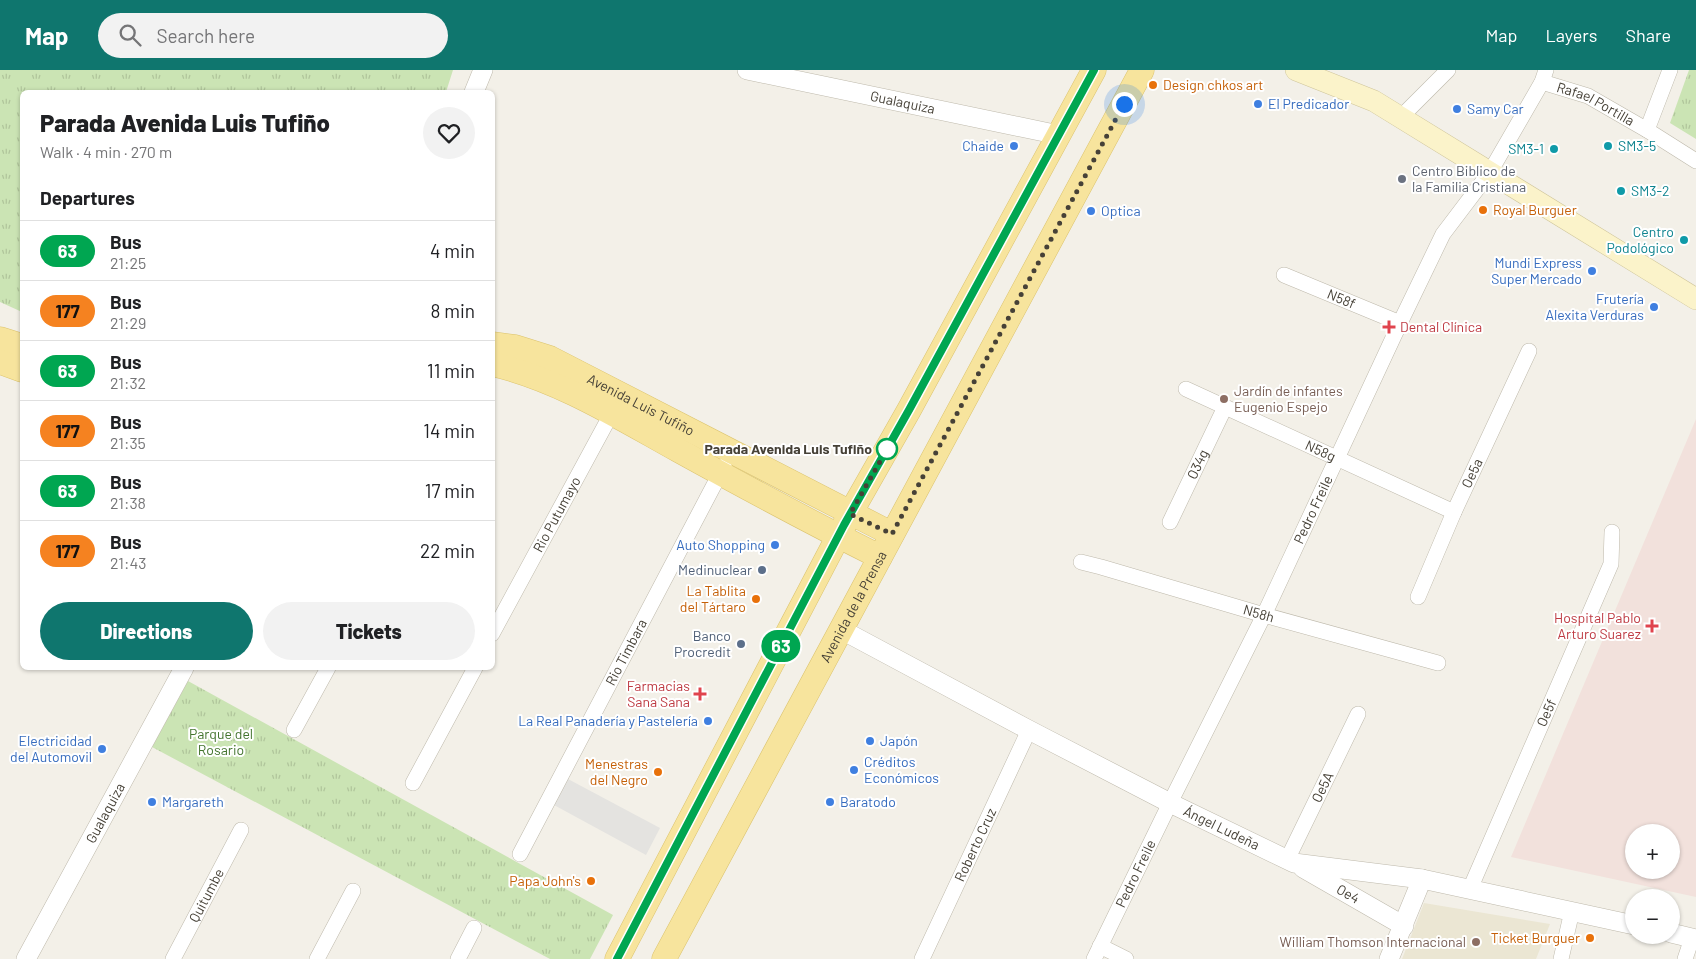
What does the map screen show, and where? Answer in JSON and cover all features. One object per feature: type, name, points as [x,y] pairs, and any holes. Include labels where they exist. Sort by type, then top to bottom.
[{"type":"main road","points":[[617,959],[838,536],[909,410],[1094,70]]},
{"type":"main road","name":"Avenida de la Prensa","points":[[664,959],[1142,70]]},
{"type":"main road","points":[[1296,70],[1374,101],[1696,300]]},
{"type":"main road","points":[[0,339],[20,345]]},
{"type":"main road","name":"Avenida Luis Tufiño","points":[[495,361],[616,404],[732,452],[892,534]]},
{"type":"main road","points":[[0,362],[20,369]]},
{"type":"main road","name":"Avenida Luis Tufiño","points":[[616,404],[720,474],[880,557]]},
{"type":"street","points":[[475,90],[482,70]]},
{"type":"street","name":"Gualaquiza","points":[[747,70],[1058,135]]},
{"type":"street","points":[[1401,117],[1448,70]]},
{"type":"street","points":[[1647,130],[1670,70]]},
{"type":"street","name":"Rafael Portilla","points":[[1544,76],[1588,96],[1696,161]]},
{"type":"street","name":"Pedro Freile","points":[[1097,952],[1264,616],[1443,234],[1490,172],[1544,76]]},
{"type":"street","name":"N58f","points":[[1284,275],[1400,323]]},
{"type":"street","name":"Oe5a","points":[[1418,597],[1454,512],[1529,351]]},
{"type":"street","name":"N58g","points":[[1186,389],[1454,512]]},
{"type":"street","name":"Rio Putumayo","points":[[495,628],[616,404]]},
{"type":"street","name":"O34g","points":[[1170,522],[1225,407]]},
{"type":"street","name":"Rio Timbara","points":[[520,854],[732,452]]},
{"type":"street","name":"Oe5f","points":[[1470,889],[1611,564],[1612,532]]},
{"type":"street","name":"N58h","points":[[1081,562],[1264,616],[1438,663]]},
{"type":"street","name":"Ángel Ludeña","points":[[842,630],[1029,730],[1290,862],[1422,879],[1625,923]]},
{"type":"street","name":"Gualaquiza","points":[[26,959],[183,670]]},
{"type":"street","points":[[294,730],[327,670]]},
{"type":"street","points":[[413,783],[473,670]]},
{"type":"street","name":"Oe5A","points":[[1290,862],[1358,714]]},
{"type":"street","name":"Roberto Cruz","points":[[922,959],[1029,730]]},
{"type":"street","name":"Quitumbe","points":[[173,959],[241,830]]},
{"type":"street","name":"Oe4","points":[[1290,862],[1404,926]]},
{"type":"street","points":[[1389,959],[1422,879]]},
{"type":"street","points":[[317,959],[353,891]]},
{"type":"street","points":[[1561,959],[1572,911]]},
{"type":"street","points":[[458,959],[474,928]]},
{"type":"street","points":[[1680,935],[1694,938],[1685,959]]},
{"type":"street","points":[[1097,952],[1126,959]]},
{"type":"shaded area","name":"Hospital Pablo Arturo Suarez","points":[[1696,419],[1696,897],[1680,894],[1680,889],[1659,889],[1511,857]]},
{"type":"shaded area","points":[[568,779],[660,828],[646,855],[554,805]]},
{"type":"shaded area","name":"William Thomson Internacional","points":[[1424,903],[1550,924],[1536,959],[1402,959]]},
{"type":"green space","points":[[0,70],[453,70],[447,90],[20,90],[20,311],[0,302]]},
{"type":"green space","points":[[1689,70],[1696,70],[1696,139],[1670,123]]},
{"type":"green space","name":"Parque del Rosario","points":[[188,681],[613,915],[590,959],[550,959],[152,747]]},
{"type":"bus line","name":"63","points":[[617,959],[844,525],[909,410],[1094,70]]},
{"type":"place","name":"Design chkos art","points":[[1153,85]]},
{"type":"place","name":"El Predicador","points":[[1258,104]]},
{"type":"place","name":"Samy Car","points":[[1457,109]]},
{"type":"place","name":"Chaide","points":[[1014,146]]},
{"type":"place","name":"SM3-5","points":[[1608,146]]},
{"type":"place","name":"SM3-1","points":[[1554,149]]},
{"type":"place","name":"Centro Biblico de la Familia Cristiana","points":[[1402,179]]},
{"type":"place","name":"SM3-2","points":[[1621,191]]},
{"type":"place","name":"Royal Burguer","points":[[1483,210]]},
{"type":"place","name":"Optica","points":[[1091,211]]},
{"type":"place","name":"Centro Podológico","points":[[1684,240]]},
{"type":"place","name":"Mundi Express Super Mercado","points":[[1592,271]]},
{"type":"place","name":"Frutería Alexita Verduras","points":[[1654,307]]},
{"type":"place","name":"Dental Clínica","points":[[1389,327]]},
{"type":"place","name":"Jardín de infantes Eugenio Espejo","points":[[1224,399]]},
{"type":"place","name":"Parada Avenida Luis Tufiño","points":[[887,449]]},
{"type":"place","name":"Auto Shopping","points":[[775,545]]},
{"type":"place","name":"Medinuclear","points":[[762,570]]},
{"type":"place","name":"La Tablita del Tártaro","points":[[756,599]]},
{"type":"place","name":"Hospital Pablo Arturo Suarez","points":[[1652,626]]},
{"type":"place","name":"Banco Procredit","points":[[741,644]]},
{"type":"place","name":"Farmacias Sana Sana","points":[[700,694]]},
{"type":"place","name":"La Real Panadería y Pastelería","points":[[708,721]]},
{"type":"place","name":"Japón","points":[[870,741]]},
{"type":"place","name":"Electricidad del Automovil","points":[[102,749]]},
{"type":"place","name":"Créditos Económicos","points":[[854,770]]},
{"type":"place","name":"Menestras del Negro","points":[[658,772]]},
{"type":"place","name":"Margareth","points":[[152,802]]},
{"type":"place","name":"Baratodo","points":[[830,802]]},
{"type":"place","name":"Papa John's","points":[[591,881]]},
{"type":"place","name":"Ticket Burguer","points":[[1590,938]]},
{"type":"place","name":"William Thomson Internacional","points":[[1476,942]]},
{"type":"route","points":[[887,449],[890,444],[850,514],[892,534],[1124,104]]}]
